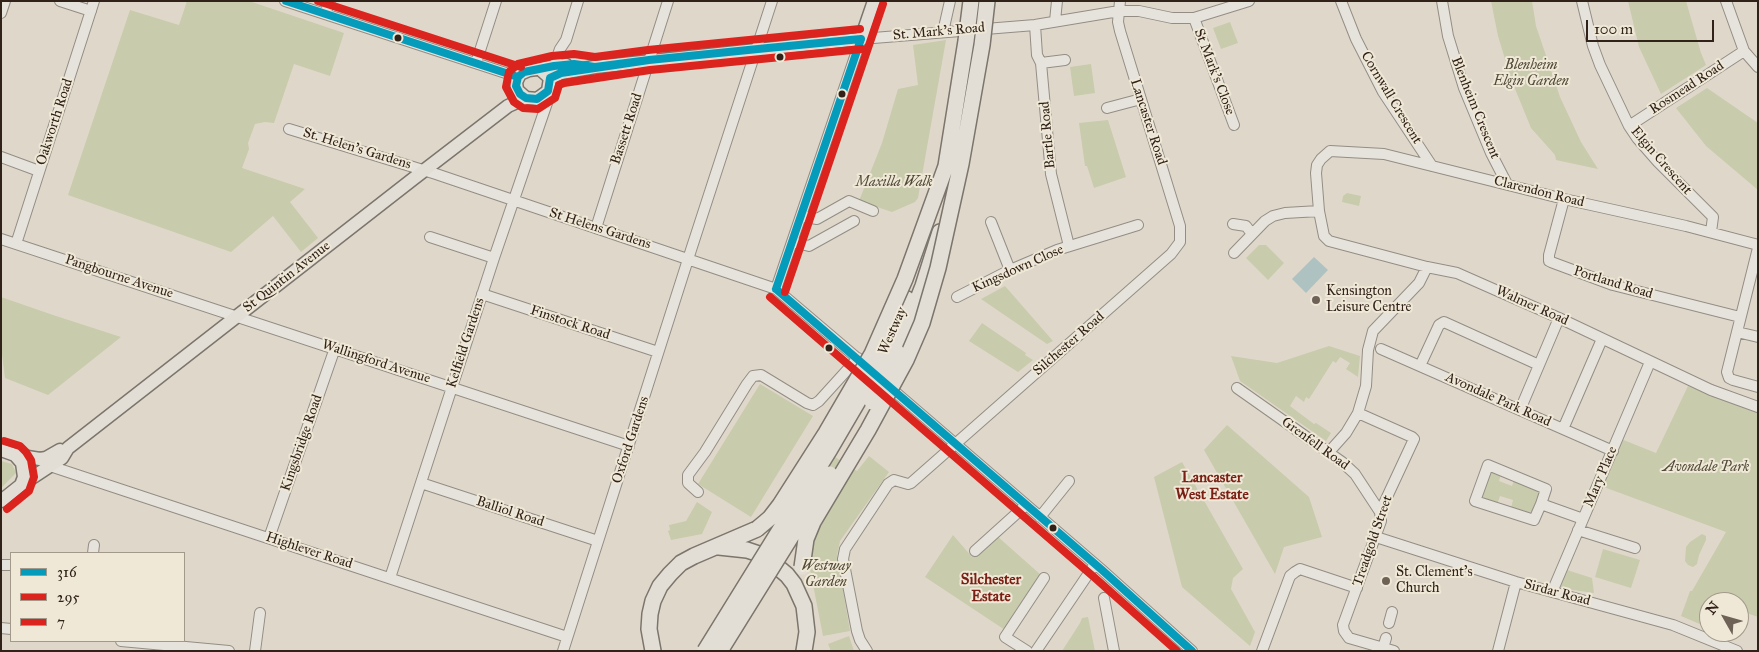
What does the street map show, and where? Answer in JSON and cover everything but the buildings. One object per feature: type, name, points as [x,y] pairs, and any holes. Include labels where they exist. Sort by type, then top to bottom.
[{"type":"highway","name":"Westway","points":[[706,651],[861,396],[887,346],[915,279],[954,165],[971,1]]},
{"type":"highway","name":"Westway","points":[[720,651],[841,455],[897,352],[923,286],[982,45],[987,1]]},
{"type":"highway","points":[[651,648],[648,629],[650,614],[653,601],[660,586],[681,563],[757,529],[770,518],[780,506],[826,433],[872,354],[954,165]]},
{"type":"highway","points":[[804,651],[807,632],[802,573],[806,540],[813,522],[868,430],[906,360],[918,330],[938,268],[954,165]]},
{"type":"highway","points":[[715,547],[747,550],[768,559],[778,567],[794,584],[816,651]]},
{"type":"main road","points":[[862,39],[874,1]]},
{"type":"main road","name":"St. Mark's Road","points":[[548,71],[560,73],[649,60],[862,39]]},
{"type":"main road","name":"St. Mark's Road","points":[[548,71],[568,65],[595,67]]},
{"type":"main road","points":[[548,71],[548,91]]},
{"type":"main road","name":"St Quintin Avenue","points":[[524,91],[524,72],[548,71]]},
{"type":"main road","name":"St Quintin Avenue","points":[[1,501],[21,485],[62,458],[68,448],[508,106],[524,91],[548,91]]},
{"type":"main road","name":"St Quintin Avenue","points":[[15,455],[28,458],[46,458],[68,448]]},
{"type":"main road","points":[[1,450],[15,455],[22,463],[24,477],[21,485]]},
{"type":"street","points":[[1,13],[5,1]]},
{"type":"street","points":[[60,1],[92,6]]},
{"type":"street","points":[[285,1],[476,63],[524,91],[544,109]]},
{"type":"street","points":[[325,14],[330,1]]},
{"type":"street","points":[[476,63],[496,1]]},
{"type":"street","points":[[548,71],[566,40],[578,1]]},
{"type":"street","name":"Bassett Road","points":[[596,228],[668,1]]},
{"type":"street","name":"Oxford Gardens","points":[[563,651],[772,1]]},
{"type":"street","points":[[943,32],[950,1]]},
{"type":"street","points":[[1055,21],[1057,1]]},
{"type":"street","name":"St. Mark's Road","points":[[862,39],[1035,25],[1119,6],[1172,18],[1194,18],[1249,1]]},
{"type":"street","name":"Cornwall Crescent","points":[[1341,1],[1356,39],[1383,92],[1432,166]]},
{"type":"street","name":"Blenheim Crescent","points":[[1442,1],[1448,36],[1464,88],[1491,152],[1507,184]]},
{"type":"street","name":"Elgin Crescent","points":[[1582,1],[1597,58],[1629,126],[1658,162],[1713,217],[1711,232]]},
{"type":"street","points":[[1726,1],[1744,51],[1758,67]]},
{"type":"street","name":"Oakworth Road","points":[[16,244],[92,6]]},
{"type":"street","name":"Lancaster Road","points":[[1119,6],[1120,31],[1180,226],[1180,242]]},
{"type":"street","name":"St Mark's Close","points":[[1194,18],[1234,125]]},
{"type":"street","name":"Bartle Road","points":[[1035,25],[1037,55],[1042,63],[1051,174],[1069,246]]},
{"type":"street","points":[[862,39],[776,289],[858,358],[1192,651]]},
{"type":"street","points":[[566,40],[568,65]]},
{"type":"street","name":"Rosmead Road","points":[[1629,126],[1744,51]]},
{"type":"street","points":[[1042,63],[1065,60]]},
{"type":"street","name":"Kelfield Gardens","points":[[390,578],[482,294],[549,98],[548,91]]},
{"type":"street","points":[[1107,108],[1141,99]]},
{"type":"street","name":"St. Helen's Gardens","points":[[289,129],[424,170]]},
{"type":"street","name":"Clarendon Road","points":[[1319,211],[1317,166],[1321,159],[1330,151],[1384,154],[1564,199],[1711,232],[1758,247]]},
{"type":"street","points":[[1,158],[39,171]]},
{"type":"street","name":"St Helens Gardens","points":[[424,170],[776,289]]},
{"type":"street","name":"Portland Road","points":[[1564,199],[1548,255],[1551,262],[1613,285],[1740,317]]},
{"type":"street","points":[[801,216],[817,219],[849,201],[873,211]]},
{"type":"street","points":[[1234,253],[1265,221],[1273,216],[1285,213],[1319,211]]},
{"type":"street","name":"Walmer Road","points":[[1319,211],[1324,236],[1329,241],[1457,273],[1559,318],[1711,390],[1758,407]]},
{"type":"street","points":[[792,242],[808,246],[854,220]]},
{"type":"street","points":[[991,222],[1010,270]]},
{"type":"street","points":[[1233,224],[1246,226],[1252,234]]},
{"type":"street","name":"Kingsdown Close","points":[[957,297],[1010,270],[1057,250],[1138,225]]},
{"type":"street","points":[[430,236],[494,258]]},
{"type":"street","name":"Pangbourne Avenue","points":[[1,239],[237,316]]},
{"type":"street","name":"Silchester Road","points":[[867,651],[857,631],[844,559],[845,549],[891,481],[911,484],[1162,262],[1177,248],[1180,242]]},
{"type":"street","points":[[1758,247],[1727,372],[1729,378],[1733,380],[1758,387]]},
{"type":"street","points":[[1329,452],[1346,433],[1358,413],[1366,386],[1368,350],[1373,331],[1419,283],[1427,267]]},
{"type":"street","name":"Finstock Road","points":[[482,294],[658,352]]},
{"type":"street","name":"Wallingford Avenue","points":[[237,316],[629,446]]},
{"type":"street","points":[[1520,410],[1559,318]]},
{"type":"street","points":[[1420,366],[1439,325],[1444,322],[1539,365]]},
{"type":"street","points":[[1737,332],[1758,337]]},
{"type":"street","points":[[1563,429],[1602,339]]},
{"type":"street","name":"Kingsbridge Road","points":[[268,538],[335,348]]},
{"type":"street","name":"Avondale Park Road","points":[[1382,353],[1420,366],[1612,451]]},
{"type":"street","points":[[698,492],[688,483],[688,475],[705,452],[753,376],[761,375],[808,404],[813,404],[819,401],[858,358]]},
{"type":"street","name":"Mary Place","points":[[1552,592],[1650,362]]},
{"type":"street","name":"Grenfell Road","points":[[1237,388],[1329,452],[1355,474],[1380,512]]},
{"type":"street","name":"Treadgold Street","points":[[1358,413],[1414,439],[1380,512],[1381,521],[1376,537],[1344,625],[1344,630],[1349,638],[1356,641],[1385,643],[1394,651]]},
{"type":"street","points":[[1488,465],[1546,489],[1541,504],[1534,520],[1476,501],[1488,465]]},
{"type":"street","name":"Highlever Road","points":[[50,466],[567,637]]},
{"type":"street","points":[[1040,517],[1069,481]]},
{"type":"street","name":"Balliol Road","points":[[421,483],[598,541]]},
{"type":"street","points":[[1541,504],[1583,519]]},
{"type":"street","points":[[975,551],[1026,505]]},
{"type":"street","points":[[1578,530],[1635,548]]},
{"type":"street","name":"Sirdar Road","points":[[1376,537],[1516,582],[1673,625],[1737,651]]},
{"type":"street","points":[[1036,651],[1094,564]]},
{"type":"street","points":[[1262,651],[1290,576],[1294,572],[1300,569],[1357,588]]},
{"type":"street","points":[[1027,651],[1005,637],[1044,578]]},
{"type":"street","points":[[1498,651],[1516,582]]},
{"type":"street","points":[[1104,598],[1114,651]]},
{"type":"street","points":[[1389,623],[1392,612]]},
{"type":"street","points":[[255,651],[260,613]]},
{"type":"street","points":[[145,642],[229,651]]},
{"type":"green space","points":[[187,1],[249,1],[344,33],[330,76],[294,64],[274,123],[255,124],[242,168],[305,189],[290,202],[318,238],[301,252],[273,216],[231,252],[68,195],[130,10],[179,25]]},
{"type":"green space","name":"Blenheim Elgin Garden","points":[[1491,1],[1532,1],[1536,26],[1560,97],[1581,142],[1598,169],[1556,160],[1555,155],[1531,128],[1511,79],[1498,36]]},
{"type":"green space","points":[[1628,1],[1686,1],[1706,65],[1661,94],[1639,47]]},
{"type":"green space","points":[[1230,22],[1238,43],[1221,49],[1213,28]]},
{"type":"green space","name":"Maxilla Walk","points":[[946,40],[918,198],[915,202],[892,212],[859,201],[882,143],[898,89],[918,85],[913,45]]},
{"type":"green space","points":[[1091,64],[1095,93],[1074,96],[1070,67]]},
{"type":"green space","points":[[1707,88],[1758,123],[1758,190],[1706,146],[1676,108]]},
{"type":"green space","points":[[1108,120],[1126,177],[1094,188],[1087,166],[1085,166],[1079,123]]},
{"type":"green space","points":[[1347,193],[1361,196],[1359,206],[1342,202],[1343,196]]},
{"type":"green space","points":[[1259,245],[1266,245],[1284,263],[1268,280],[1246,258]]},
{"type":"green space","points":[[1005,286],[1053,341],[1047,344],[981,299]]},
{"type":"green space","points":[[1,297],[121,337],[48,395],[5,378],[1,346]]},
{"type":"green space","points":[[982,323],[1026,353],[1025,355],[1033,360],[1018,372],[969,341]]},
{"type":"green space","points":[[1329,346],[1360,356],[1358,377],[1346,369],[1350,363],[1340,357],[1336,363],[1333,361],[1309,399],[1306,397],[1304,402],[1296,396],[1290,406],[1314,424],[1316,423],[1331,433],[1326,441],[1240,381],[1231,356],[1277,363]]},
{"type":"green space","points":[[760,384],[813,416],[751,517],[698,484]]},
{"type":"green space","name":"Avondale Park","points":[[1688,386],[1758,413],[1758,617],[1749,614],[1749,592],[1699,592],[1699,624],[1681,616],[1690,591],[1692,591],[1726,532],[1601,486],[1621,439],[1656,453]]},
{"type":"green space","points":[[1227,425],[1309,497],[1322,537],[1284,547],[1275,574],[1204,450]]},
{"type":"green space","name":"Westway Garden","points":[[869,456],[889,472],[840,541],[837,555],[850,631],[823,636],[810,569],[813,491],[835,457],[857,471]]},
{"type":"green space","points":[[1,461],[12,464],[16,473],[1,488]]},
{"type":"green space","points":[[1182,462],[1243,569],[1233,578],[1231,589],[1255,632],[1250,646],[1182,587],[1154,477]]},
{"type":"green space","points":[[1490,472],[1501,474],[1499,481],[1512,486],[1514,480],[1539,492],[1532,511],[1528,513],[1511,508],[1513,500],[1500,496],[1497,505],[1481,499]]},
{"type":"green space","points":[[697,502],[712,512],[702,534],[671,540],[668,531],[670,530],[669,525],[686,521]]},
{"type":"green space","points":[[1702,534],[1706,536],[1706,540],[1697,564],[1693,567],[1685,561],[1686,547]]},
{"type":"green space","points":[[953,535],[972,557],[997,536],[1041,575],[1005,630],[925,577]]},
{"type":"green space","points":[[1603,549],[1640,560],[1631,588],[1595,577]]},
{"type":"green space","points":[[1567,570],[1592,578],[1594,593],[1559,588]]},
{"type":"green space","points":[[1088,617],[1095,651],[1062,651],[1082,618]]},
{"type":"green space","points":[[849,636],[854,651],[831,651],[828,644]]},
{"type":"shaded area","points":[[1314,257],[1328,270],[1306,293],[1292,279]]},
{"type":"transit line","name":"316","points":[[286,1],[518,77]]},
{"type":"transit line","name":"7","points":[[318,1],[521,67]]},
{"type":"transit line","name":"295","points":[[785,292],[883,4]]},
{"type":"transit line","name":"7","points":[[860,29],[595,57],[574,54],[552,56],[518,64],[509,72],[506,87],[514,102],[523,108],[538,109],[555,98],[559,85],[564,83],[650,70],[862,49]]},
{"type":"transit line","name":"316","points":[[861,39],[768,48],[850,40],[861,39]]},
{"type":"transit line","name":"316","points":[[776,289],[861,39]]},
{"type":"transit line","name":"316","points":[[649,60],[768,48]]},
{"type":"transit line","name":"316","points":[[649,60],[768,48]]},
{"type":"transit line","name":"316","points":[[649,60],[561,73],[550,78],[548,91],[537,99],[526,98],[520,94],[516,86],[518,77],[524,72],[554,66],[574,64],[595,67],[649,60]]},
{"type":"transit line","name":"316","points":[[776,289],[1102,570],[1192,651]]},
{"type":"transit line","name":"295","points":[[770,297],[1177,651]]},
{"type":"transit line","name":"7","points":[[4,441],[20,446],[26,452],[31,460],[34,477],[29,491],[7,509]]},
{"type":"place","name":"Kensington Leisure Centre","points":[[1316,300]]},
{"type":"place","name":"St. Clement's Church","points":[[1386,581]]},
{"type":"district","name":"Lancaster West Estate","points":[[1212,486]]},
{"type":"district","name":"Silchester Estate","points":[[991,588]]}]
